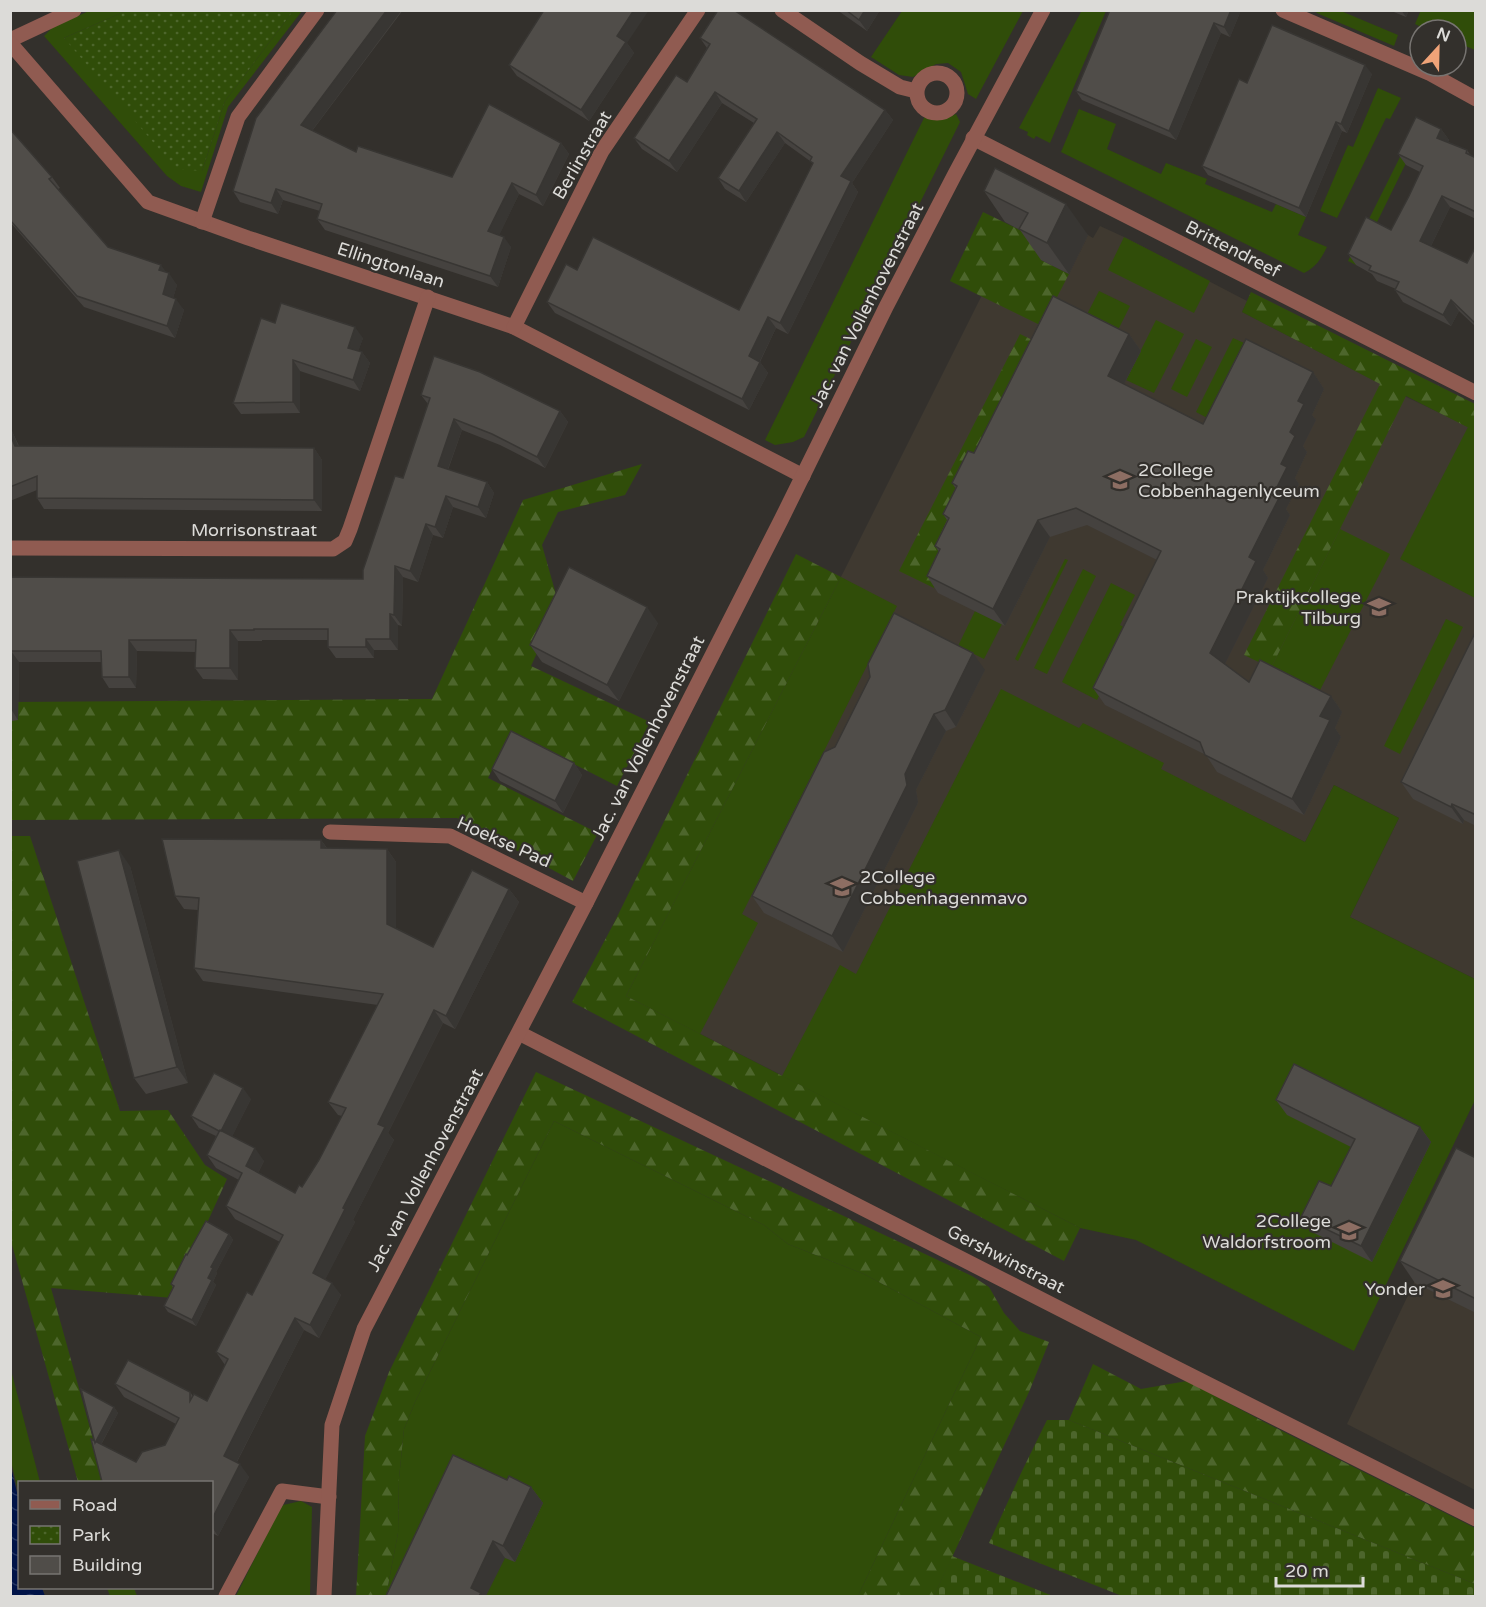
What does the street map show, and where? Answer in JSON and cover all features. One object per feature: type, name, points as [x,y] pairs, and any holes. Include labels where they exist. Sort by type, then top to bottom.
[{"type":"street","points":[[10,41],[74,10]]},
{"type":"street","points":[[202,222],[238,117],[317,10]]},
{"type":"street","name":"Berlinstraat","points":[[514,327],[602,151],[698,10]]},
{"type":"street","points":[[782,10],[860,63],[900,87],[916,91]]},
{"type":"street","name":"Jac. van Vollenhovenstraat","points":[[324,1596],[332,1425],[364,1329],[586,903],[973,138],[1044,10]]},
{"type":"street","points":[[1282,10],[1429,74],[1476,99]]},
{"type":"street","name":"Ellingtonlaan","points":[[10,41],[148,202],[514,327],[803,476]]},
{"type":"street","name":"Brittendreef","points":[[973,138],[1476,393]]},
{"type":"street","name":"Morrisonstraat","points":[[10,548],[333,549],[345,541],[350,529],[429,297]]},
{"type":"street","name":"Hoekse Pad","points":[[330,832],[450,836],[586,903]]},
{"type":"street","name":"Gershwinstraat","points":[[519,1033],[1476,1519]]},
{"type":"street","points":[[226,1596],[282,1491],[328,1497]]},
{"type":"shaded area","points":[[1100,226],[1247,301],[1242,312],[1475,430],[1475,979],[1350,917],[1399,818],[1334,785],[1305,842],[1191,785],[883,1127],[626,996],[845,569],[988,283],[1069,274],[1088,235],[1093,238]]},
{"type":"shaded area","name":"Yonder","points":[[1475,1154],[1475,1490],[1347,1424]]},
{"type":"green space","points":[[1082,10],[1106,11],[1050,143],[1036,136],[1034,139],[1027,135],[1028,132],[1019,128]]},
{"type":"green space","points":[[1421,10],[1475,11],[1475,50],[1468,47],[1468,18],[1418,18]]},
{"type":"green space","points":[[89,11],[126,11],[64,38],[202,171],[225,101],[293,11],[302,11],[228,107],[201,192],[181,186],[167,176],[44,36],[53,27]]},
{"type":"green space","points":[[126,11],[293,11],[225,101],[202,171],[176,169],[64,38]]},
{"type":"green space","points":[[902,11],[1023,11],[976,99],[968,94],[961,72],[948,63],[936,64],[913,77],[899,75],[871,57]]},
{"type":"green space","points":[[1314,11],[1341,11],[1398,35],[1394,46]]},
{"type":"green space","points":[[1378,88],[1401,98],[1390,119],[1386,118],[1337,218],[1320,211],[1348,145],[1353,147]]},
{"type":"green space","points":[[1079,109],[1116,124],[1107,149],[1161,174],[1166,163],[1207,179],[1205,184],[1272,212],[1276,204],[1306,217],[1298,235],[1327,247],[1323,255],[1304,273],[1061,152]]},
{"type":"green space","points":[[956,114],[960,122],[804,437],[793,442],[775,445],[765,440],[925,116],[941,118]]},
{"type":"green space","points":[[1416,125],[1407,161],[1356,265],[1348,261]]},
{"type":"green space","points":[[983,212],[1049,244],[1041,260],[1069,274],[1042,326],[950,281]]},
{"type":"green space","points":[[1124,237],[1210,281],[1194,313],[1108,270]]},
{"type":"green space","points":[[1099,291],[1130,306],[1114,338],[1083,322]]},
{"type":"green space","points":[[1251,292],[1475,404],[1475,431],[1406,396],[1271,668],[1244,655],[1380,384],[1242,312]]},
{"type":"green space","points":[[1156,320],[1184,334],[1154,393],[1126,380]]},
{"type":"green space","points":[[1020,334],[1047,347],[934,588],[899,571]]},
{"type":"green space","points":[[1233,338],[1251,346],[1213,421],[1196,412]]},
{"type":"green space","points":[[1196,339],[1212,347],[1187,397],[1171,389]]},
{"type":"green space","points":[[1468,427],[1476,431],[1475,598],[1400,559]]},
{"type":"green space","points":[[642,464],[625,495],[558,512],[542,545],[559,605],[531,666],[650,722],[617,786],[511,732],[488,778],[598,833],[573,881],[457,818],[11,820],[11,702],[432,699],[523,500]]},
{"type":"green space","points":[[1340,529],[1390,554],[1319,692],[1271,668]]},
{"type":"green space","points":[[796,554],[841,577],[626,996],[1080,1228],[1064,1261],[572,1002],[615,921]]},
{"type":"green space","points":[[1065,559],[1068,560],[1018,661],[1015,659]]},
{"type":"green space","points":[[1083,569],[1096,576],[1047,674],[1034,668]]},
{"type":"green space","points":[[841,577],[897,606],[742,914],[758,923],[700,1034],[626,996]]},
{"type":"green space","points":[[1111,583],[1135,595],[1120,625],[1131,631],[1097,700],[1062,682]]},
{"type":"green space","points":[[975,611],[1002,624],[984,659],[958,646]]},
{"type":"green space","points":[[1446,619],[1463,627],[1400,754],[1384,746]]},
{"type":"green space","points":[[1001,689],[1079,728],[1083,723],[1164,763],[1161,769],[1305,842],[1334,785],[1399,818],[1350,917],[1475,979],[1475,1100],[1354,1351],[1136,1240],[1080,1228],[782,1076],[840,965],[856,974]]},
{"type":"green space","points":[[10,836],[30,836],[120,1111],[168,1110],[205,1165],[227,1179],[173,1298],[51,1288],[105,1481],[78,1481],[11,1241]]},
{"type":"green space","points":[[536,1072],[972,1276],[989,1287],[1004,1313],[1020,1331],[1049,1342],[1029,1392],[934,1596],[858,1596],[981,1337],[864,1274],[788,1244],[764,1225],[554,1121],[415,1402],[404,1429],[399,1478],[398,1533],[386,1596],[356,1596],[365,1436],[389,1372]]},
{"type":"green space","points":[[554,1121],[764,1225],[788,1244],[864,1274],[981,1337],[858,1596],[386,1596],[398,1533],[399,1478],[404,1429],[415,1402]]},
{"type":"green space","points":[[1093,1364],[1141,1389],[1187,1381],[1475,1528],[1475,1584],[1069,1420]]},
{"type":"green space","points":[[11,1370],[40,1481],[18,1481],[18,1491],[11,1461]]},
{"type":"green space","points":[[1047,1420],[1069,1420],[1475,1584],[1475,1596],[1122,1596],[989,1543]]},
{"type":"green space","points":[[301,1501],[312,1507],[310,1596],[236,1596],[278,1512],[283,1505]]},
{"type":"green space","points":[[952,1556],[1053,1596],[934,1596]]},
{"type":"green space","points":[[107,1589],[134,1589],[137,1596],[110,1596]]},
{"type":"water","points":[[11,1467],[18,1497],[18,1589],[42,1589],[45,1596],[11,1596]]},
{"type":"building","points":[[337,10],[387,10],[301,125],[356,152],[358,146],[452,177],[489,104],[561,143],[536,195],[512,183],[488,231],[504,237],[490,276],[317,219],[322,204],[276,189],[271,203],[233,191],[256,118]]},
{"type":"building","points":[[544,10],[634,10],[617,36],[626,42],[581,110],[509,65]]},
{"type":"building","points":[[718,10],[734,10],[885,110],[841,176],[851,181],[780,323],[768,317],[749,356],[760,362],[742,399],[547,302],[566,264],[577,270],[593,237],[739,310],[813,163],[810,161],[812,157],[777,132],[739,191],[718,178],[757,119],[715,92],[669,161],[634,138],[676,75],[687,82],[710,44],[700,38]]},
{"type":"building","points":[[846,10],[865,10],[859,20]]},
{"type":"building","points":[[1110,10],[1231,10],[1224,27],[1214,23],[1169,131],[1076,91]]},
{"type":"building","points":[[1272,25],[1365,65],[1341,124],[1336,122],[1299,208],[1202,166],[1239,79],[1247,83]]},
{"type":"building","points":[[1416,117],[1441,129],[1437,138],[1467,150],[1466,153],[1476,158],[1476,212],[1442,196],[1420,241],[1467,263],[1476,246],[1475,323],[1451,300],[1443,315],[1395,290],[1399,282],[1369,270],[1371,266],[1348,254],[1366,217],[1391,230],[1409,196],[1423,166],[1398,154]]},
{"type":"building","points":[[10,129],[52,177],[49,179],[108,247],[161,265],[159,270],[169,273],[163,294],[176,299],[167,326],[77,296],[10,220]]},
{"type":"building","points":[[995,168],[1066,204],[1047,243],[1019,229],[1028,213],[984,191]]},
{"type":"building","points":[[1053,296],[1129,334],[1108,376],[1203,424],[1246,339],[1313,372],[1298,401],[1304,404],[1290,432],[1295,436],[1281,464],[1287,467],[1273,495],[1279,498],[1249,557],[1256,561],[1210,653],[1249,682],[1260,660],[1331,696],[1320,716],[1330,720],[1292,799],[1205,755],[1200,742],[1093,688],[1161,551],[1076,508],[1038,520],[993,609],[927,576],[940,549],[935,546],[949,518],[943,514],[957,486],[952,483],[968,451],[974,453]]},
{"type":"building","points":[[281,303],[355,327],[348,348],[362,352],[353,380],[293,360],[293,402],[233,403],[261,318],[275,323]]},
{"type":"building","points":[[434,356],[480,372],[560,411],[537,457],[492,434],[454,419],[438,466],[487,482],[478,507],[446,496],[435,527],[426,524],[410,571],[395,566],[394,615],[390,614],[390,639],[366,639],[366,647],[328,647],[328,629],[230,630],[230,668],[195,668],[196,640],[129,640],[129,677],[102,677],[101,651],[11,651],[10,709],[10,577],[363,579],[363,570],[395,476],[403,478],[430,398],[421,395]]},
{"type":"building","points":[[10,434],[15,446],[314,448],[314,500],[37,498],[37,476],[10,487]]},
{"type":"building","points":[[569,567],[647,607],[607,685],[530,645]]},
{"type":"building","points":[[894,613],[973,653],[945,710],[934,714],[905,774],[907,785],[832,936],[752,896],[824,752],[835,747],[870,677],[868,664]]},
{"type":"building","points":[[1476,631],[1476,811],[1474,814],[1452,804],[1451,807],[1401,782]]},
{"type":"building","points":[[511,731],[574,763],[555,801],[492,769]]},
{"type":"building","points":[[162,839],[321,840],[321,848],[387,849],[387,924],[433,947],[472,870],[509,889],[446,1016],[434,1010],[378,1124],[385,1127],[343,1208],[345,1209],[313,1273],[332,1283],[310,1325],[295,1318],[243,1418],[224,1456],[240,1464],[213,1517],[213,1481],[102,1481],[91,1439],[136,1462],[142,1452],[165,1445],[179,1418],[115,1384],[128,1360],[190,1392],[190,1401],[194,1394],[207,1401],[228,1359],[216,1352],[247,1292],[252,1295],[283,1235],[226,1206],[242,1173],[207,1155],[220,1130],[255,1148],[246,1166],[295,1193],[299,1185],[302,1187],[346,1108],[328,1102],[383,994],[194,968],[199,898],[175,896]]},
{"type":"building","points":[[119,850],[177,1067],[134,1078],[77,861]]},
{"type":"building","points":[[1294,1064],[1420,1127],[1361,1246],[1301,1217],[1319,1181],[1331,1186],[1355,1139],[1276,1100]]},
{"type":"building","points":[[214,1073],[243,1088],[221,1131],[191,1116]]},
{"type":"building","points":[[1456,1148],[1476,1158],[1476,1299],[1400,1261]]},
{"type":"building","points":[[206,1221],[229,1234],[211,1267],[213,1268],[208,1278],[212,1280],[192,1320],[164,1306],[174,1286],[171,1284]]},
{"type":"building","points":[[81,1389],[114,1407],[95,1443]]},
{"type":"building","points":[[453,1455],[507,1480],[509,1476],[531,1487],[503,1546],[493,1541],[471,1588],[481,1593],[479,1596],[386,1596]]},
{"type":"place","name":"2College Cobbenhagenlyceum","points":[[1120,480]]},
{"type":"place","name":"Praktijkcollege Tilburg","points":[[1379,607]]},
{"type":"place","name":"2College Cobbenhagenmavo","points":[[842,887]]},
{"type":"place","name":"2College Waldorfstroom","points":[[1349,1231]]},
{"type":"place","name":"Yonder","points":[[1443,1289]]}]
